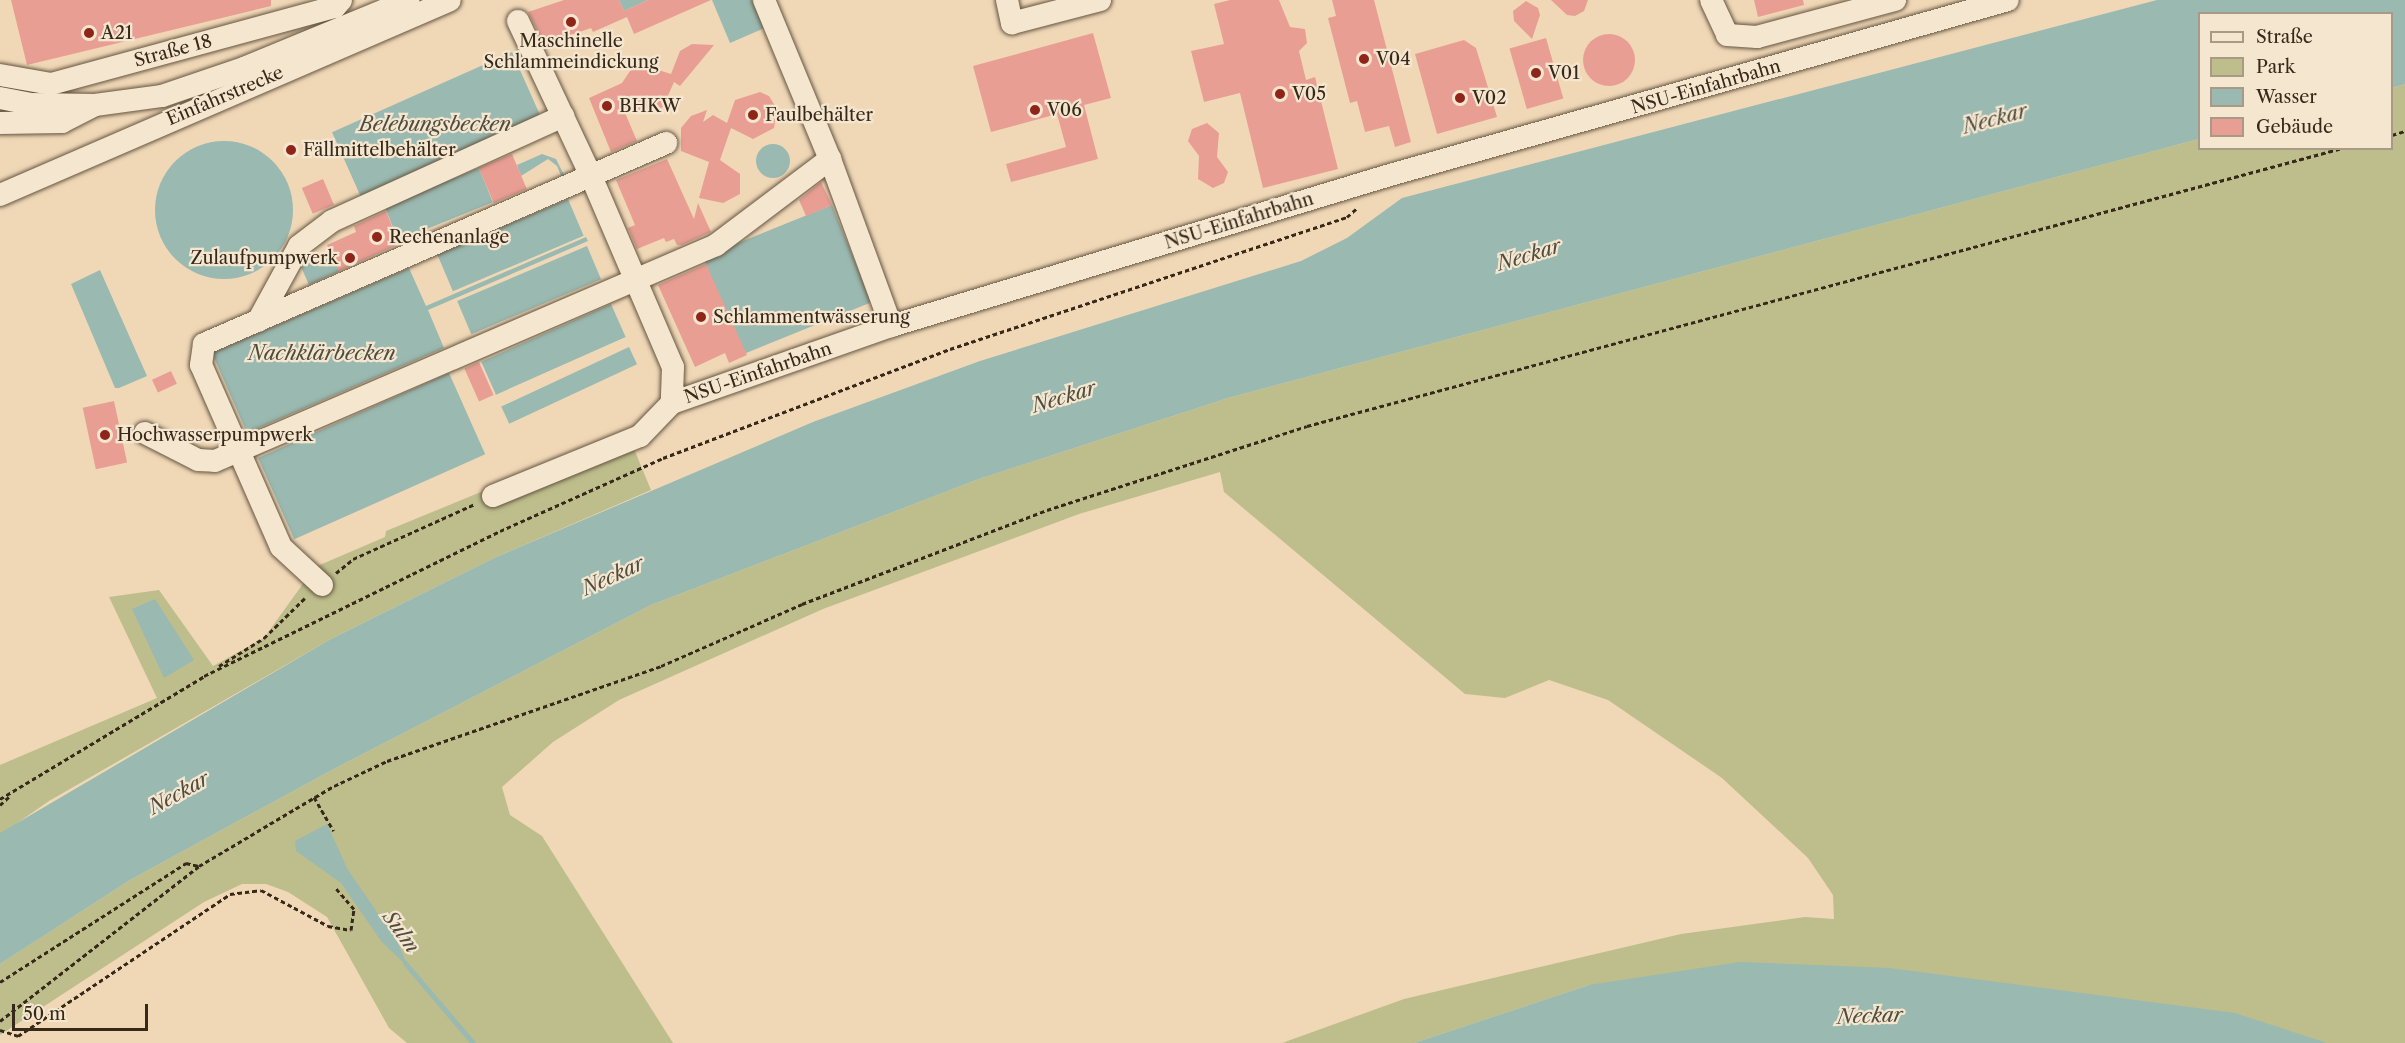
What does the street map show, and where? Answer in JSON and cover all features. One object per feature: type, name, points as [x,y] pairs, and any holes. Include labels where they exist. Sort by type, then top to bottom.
[{"type":"street","name":"Straße 18","points":[[0,75],[51,84],[335,7],[341,0]]},
{"type":"street","name":"Einfahrstrecke","points":[[0,98],[31,104],[95,105],[162,96],[234,72],[409,0]]},
{"type":"street","name":"Einfahrstrecke","points":[[0,195],[450,0]]},
{"type":"street","points":[[764,0],[830,159],[891,326]]},
{"type":"street","points":[[1006,0],[1012,23],[1100,0]]},
{"type":"street","points":[[1711,0],[1726,35],[1757,37],[1895,0]]},
{"type":"street","name":"NSU-Einfahrbahn","points":[[493,496],[640,436],[672,403],[891,326],[1380,178],[2008,0]]},
{"type":"street","points":[[518,21],[591,176],[673,367],[672,403]]},
{"type":"street","points":[[0,123],[62,122],[95,105]]},
{"type":"street","points":[[258,321],[299,246],[332,221],[563,116]]},
{"type":"street","points":[[322,585],[281,547],[201,365],[204,344],[666,143]]},
{"type":"street","points":[[145,434],[198,460],[215,461],[716,245],[830,159]]},
{"type":"path","points":[[0,1021],[199,866],[314,796],[387,761],[650,670],[902,565],[1156,474],[1318,423],[2335,150]]},
{"type":"path","points":[[204,676],[500,531],[663,458],[950,349],[1347,217],[1361,203]]},
{"type":"path","points":[[0,805],[264,638],[353,559],[493,496]]},
{"type":"path","points":[[0,799],[11,796]]},
{"type":"path","points":[[314,796],[334,831]]},
{"type":"path","points":[[0,982],[186,863],[199,866]]},
{"type":"path","points":[[0,1030],[18,1036],[230,894],[261,890],[328,926],[351,930],[354,909],[336,888]]},
{"type":"green space","points":[[2405,84],[2405,1043],[2327,1043],[1589,985],[1414,1043],[1282,1043],[1404,999],[1681,934],[1805,917],[1834,919],[1833,895],[1808,858],[1722,778],[1608,700],[1549,680],[1505,698],[1465,694],[1224,492],[1220,472],[1079,514],[823,609],[619,700],[553,742],[502,787],[510,815],[542,836],[673,1043],[407,1043],[389,1028],[327,917],[288,892],[266,884],[242,884],[204,902],[0,1035],[0,964],[130,880],[330,771],[651,605],[979,479],[1228,398],[2198,139],[2198,150],[2393,150],[2393,88]]},
{"type":"green space","points":[[627,432],[651,490],[494,558],[329,640],[49,801],[0,835],[0,765],[157,698],[109,597],[159,590],[213,666],[264,638],[315,567],[385,537],[386,531]]},
{"type":"water","points":[[619,0],[648,0],[624,11]]},
{"type":"water","points":[[712,0],[755,0],[767,27],[730,43]]},
{"type":"water","name":"Neckar","points":[[2157,0],[2405,0],[2405,84],[2393,88],[2393,12],[2198,12],[2198,139],[1228,398],[979,479],[651,605],[330,771],[130,880],[0,964],[0,833],[329,640],[494,558],[813,422],[980,361],[1301,261],[1347,238],[1402,198]]},
{"type":"water","name":"Belebungsbecken","points":[[512,52],[540,116],[361,196],[332,132]]},
{"type":"water","points":[[224,141],[251,146],[263,152],[273,161],[282,171],[288,183],[293,210],[288,237],[282,249],[273,259],[263,268],[251,274],[224,279],[197,274],[185,268],[175,259],[166,249],[160,237],[155,210],[160,183],[166,171],[175,161],[185,152],[197,146]]},
{"type":"water","points":[[773,144],[785,149],[790,161],[785,173],[773,178],[761,173],[756,161],[761,149]]},
{"type":"water","points":[[542,154],[556,159],[565,177],[562,178],[557,166],[548,159],[521,176],[517,165]]},
{"type":"water","points":[[479,168],[493,202],[398,241],[384,206]]},
{"type":"water","points":[[568,199],[584,236],[453,291],[437,254]]},
{"type":"water","points":[[832,205],[871,302],[742,354],[703,257]]},
{"type":"water","name":"Nachklärbecken","points":[[586,237],[588,241],[428,310],[444,348],[247,433],[212,353],[409,268],[426,306]]},
{"type":"water","points":[[587,246],[601,279],[471,334],[457,301]]},
{"type":"water","points":[[331,253],[339,271],[309,285],[301,266]]},
{"type":"water","points":[[100,270],[147,376],[119,388],[115,388],[71,284]]},
{"type":"water","points":[[611,304],[626,337],[496,395],[481,362]]},
{"type":"water","points":[[629,347],[637,364],[509,424],[501,407]]},
{"type":"water","name":"Nachklärbecken","points":[[449,373],[485,454],[294,539],[258,458]]},
{"type":"water","points":[[155,599],[194,660],[164,678],[132,609]]},
{"type":"water","points":[[327,824],[348,870],[397,941],[408,967],[381,941],[341,883],[296,851],[295,841]]},
{"type":"water","name":"Neckar","points":[[1740,962],[1889,968],[2235,1013],[2327,1043],[1414,1043],[1589,985]]},
{"type":"building","name":"A21","points":[[11,0],[271,0],[271,6],[27,65]]},
{"type":"building","name":"Maschinelle Schlammeindickung","points":[[564,0],[619,0],[624,11],[648,0],[711,0],[634,34],[627,17],[593,32],[591,28],[544,44],[528,12]]},
{"type":"building","name":"V05","points":[[1230,0],[1279,0],[1290,27],[1305,29],[1307,43],[1299,51],[1306,80],[1315,77],[1338,169],[1263,188],[1240,93],[1204,102],[1191,51],[1224,44],[1214,4]]},
{"type":"building","name":"V04","points":[[1332,0],[1374,0],[1411,142],[1395,147],[1389,126],[1365,132],[1357,101],[1350,103],[1328,18],[1336,16]]},
{"type":"building","points":[[1551,0],[1588,0],[1584,11],[1575,16],[1567,15]]},
{"type":"building","points":[[1754,0],[1803,0],[1804,5],[1758,17]]},
{"type":"building","points":[[1526,1],[1538,8],[1540,15],[1532,39],[1514,21],[1513,11]]},
{"type":"building","name":"V06","points":[[1093,33],[1111,98],[1084,105],[1098,159],[1011,182],[1006,164],[1066,147],[1057,114],[991,132],[973,66]]},
{"type":"building","points":[[1604,34],[1614,34],[1628,41],[1635,60],[1628,79],[1614,86],[1604,86],[1594,82],[1587,75],[1583,65],[1583,55],[1587,45],[1594,38]]},
{"type":"building","name":"V01","points":[[1546,38],[1563,99],[1527,109],[1509,48]]},
{"type":"building","name":"V02","points":[[1464,40],[1476,48],[1497,117],[1437,134],[1415,54]]},
{"type":"building","points":[[692,44],[714,45],[680,86],[674,82],[663,107],[647,113],[623,108],[637,141],[611,152],[589,98],[622,83],[630,71],[643,65],[671,74],[680,51]]},
{"type":"building","points":[[760,92],[769,96],[777,109],[774,128],[753,139],[731,128],[720,160],[740,174],[740,194],[723,203],[699,198],[709,162],[681,151],[681,128],[691,116],[707,110],[703,122],[713,115],[727,123],[735,100]]},
{"type":"building","points":[[1207,123],[1219,133],[1217,157],[1228,172],[1224,183],[1213,188],[1198,179],[1199,156],[1188,141],[1192,129]]},
{"type":"building","points":[[512,154],[527,189],[494,203],[479,168]]},
{"type":"building","points":[[667,159],[694,219],[698,203],[711,232],[682,245],[677,245],[674,239],[666,242],[664,238],[637,249],[628,228],[635,225],[616,180]]},
{"type":"building","points":[[323,179],[334,205],[313,214],[302,188]]},
{"type":"building","points":[[821,182],[832,205],[806,216],[799,200]]},
{"type":"building","points":[[386,211],[399,244],[339,271],[327,245],[356,232],[354,226]]},
{"type":"building","name":"Schlammentwässerung","points":[[706,264],[747,355],[729,363],[725,353],[695,367],[658,285]]},
{"type":"building","points":[[479,362],[494,395],[479,401],[464,369]]},
{"type":"building","points":[[171,371],[177,384],[158,393],[152,380]]},
{"type":"building","name":"Hochwasserpumpwerk","points":[[114,401],[127,463],[96,469],[83,408]]},
{"type":"waterway","name":"Sulm","points":[[405,963],[473,1043]]},
{"type":"place","name":"Maschinelle Schlammeindickung","points":[[571,22]]},
{"type":"place","name":"A21","points":[[89,33]]},
{"type":"place","name":"V04","points":[[1364,59]]},
{"type":"place","name":"V01","points":[[1536,73]]},
{"type":"place","name":"V05","points":[[1280,94]]},
{"type":"place","name":"V02","points":[[1460,98]]},
{"type":"place","name":"BHKW","points":[[607,106]]},
{"type":"place","name":"V06","points":[[1035,110]]},
{"type":"place","name":"Faulbehälter","points":[[753,115]]},
{"type":"place","name":"Fällmittelbehälter","points":[[291,150]]},
{"type":"place","name":"Rechenanlage","points":[[377,237]]},
{"type":"place","name":"Zulaufpumpwerk","points":[[350,258]]},
{"type":"place","name":"Schlammentwässerung","points":[[701,317]]},
{"type":"place","name":"Hochwasserpumpwerk","points":[[105,435]]}]
